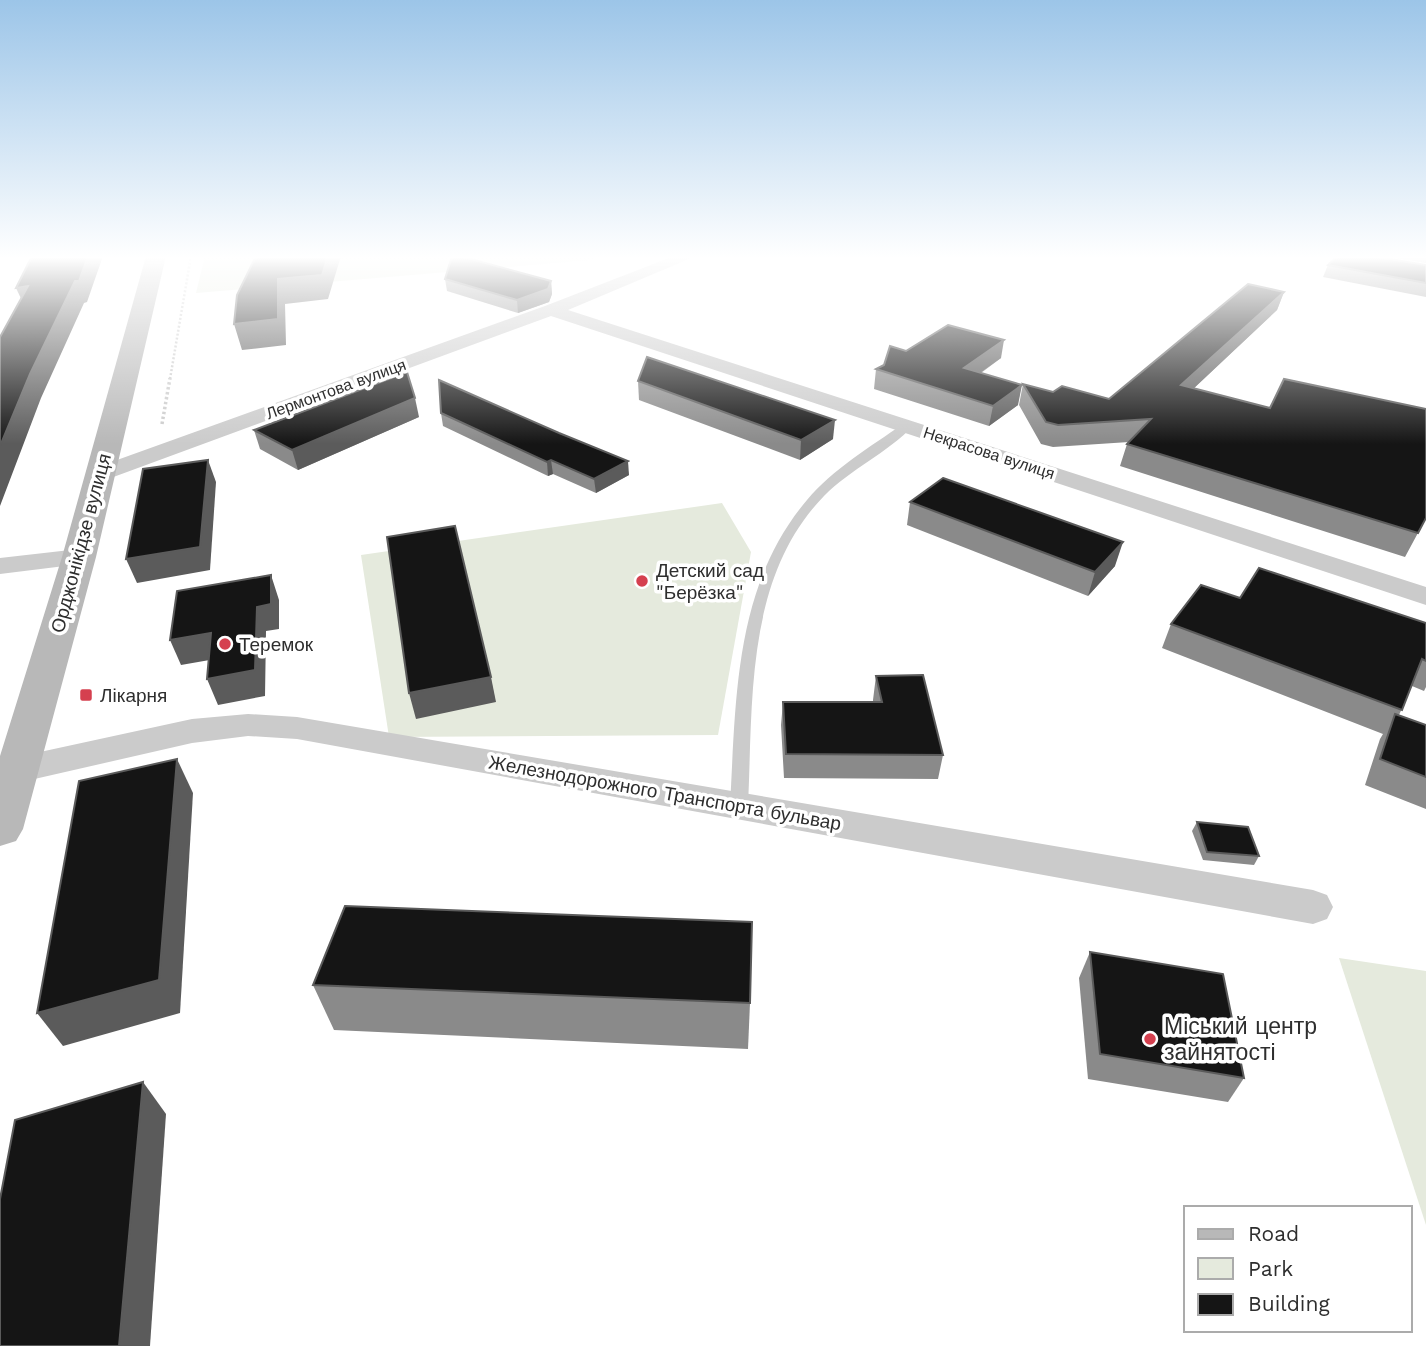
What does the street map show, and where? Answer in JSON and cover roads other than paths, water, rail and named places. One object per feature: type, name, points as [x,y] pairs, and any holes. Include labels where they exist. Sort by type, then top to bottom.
[{"type":"main road","name":"Орджонікідзе вулиця","points":[[0,830],[79,557],[140,319]]},
{"type":"street","name":"Лермонтова вулиця","points":[[100,474],[527,319]]},
{"type":"street","name":"Некрасова вулиця","points":[[578,319],[1426,596]]},
{"type":"street","points":[[0,566],[79,557]]},
{"type":"street","name":"Железнодорожного Транспорта бульвар","points":[[17,770],[192,732],[248,725],[297,728],[1313,906]]},
{"type":"lane","points":[[739,806],[749,654],[757,601],[771,561],[785,536],[813,501],[907,426]]},
{"type":"place","name":"Детский сад \"Берёзка\"","points":[[642,581]]},
{"type":"place","name":"Теремок","points":[[225,644]]},
{"type":"place","name":"Лікарня","points":[[86,695]]},
{"type":"place","name":"Міський центр зайнятості","points":[[1150,1039]]}]
